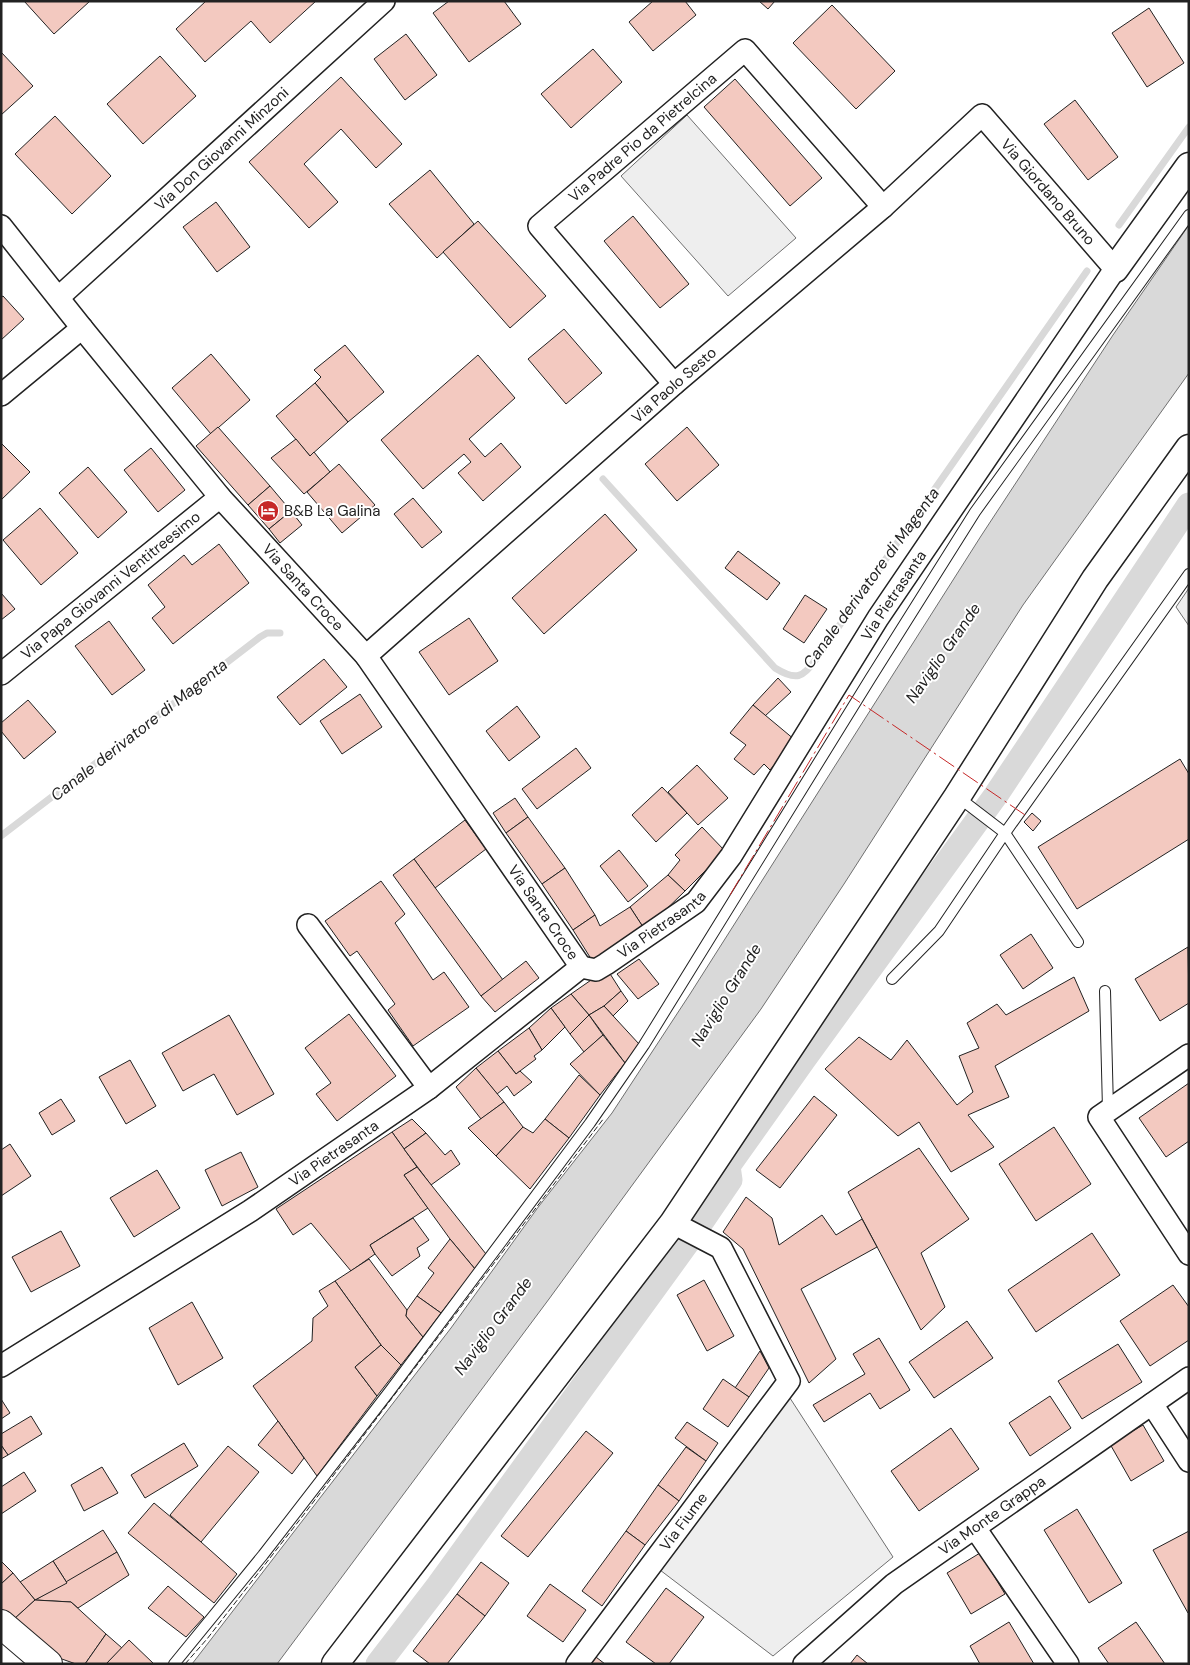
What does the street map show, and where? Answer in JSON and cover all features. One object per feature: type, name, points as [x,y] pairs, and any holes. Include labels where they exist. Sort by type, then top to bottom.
[{"type":"main road","points":[[1,1624],[48,1664]]},
{"type":"street","name":"Via Don Giovanni Minzoni","points":[[58,297],[384,1]]},
{"type":"street","name":"Via Padre Pio da Pietrelcina","points":[[674,384],[539,226],[744,50],[882,207]]},
{"type":"street","name":"Via Paolo Sesto","points":[[366,656],[674,384],[882,207],[982,115]]},
{"type":"street","name":"Via Giordano Bruno","points":[[982,115],[1115,269]]},
{"type":"street","points":[[1115,269],[1189,166]]},
{"type":"street","name":"Via Santa Croce","points":[[1,226],[220,497],[366,656],[581,967]]},
{"type":"street","name":"Via Pietrasanta","points":[[1,1366],[250,1211],[429,1088],[581,967],[596,970],[696,902],[731,856],[878,618],[1115,269]]},
{"type":"street","points":[[1,395],[82,328]]},
{"type":"street","points":[[335,1664],[686,1230],[1095,579],[1189,448]]},
{"type":"street","name":"Via Papa Giovanni Ventitreesimo","points":[[1,674],[220,497]]},
{"type":"street","points":[[308,925],[429,1088]]},
{"type":"street","points":[[1189,1055],[1099,1117],[1189,1254]]},
{"type":"street","name":"Via Fiume","points":[[577,1664],[789,1381],[722,1248],[686,1230]]},
{"type":"street","name":"Via Monte Grappa","points":[[804,1664],[894,1584],[1189,1378]]},
{"type":"street","points":[[1152,1404],[1189,1461]]},
{"type":"street","points":[[975,1528],[1068,1664]]},
{"type":"lane","points":[[174,1664],[389,1392],[590,1123],[644,1045],[975,512],[1189,215]]},
{"type":"lane","points":[[892,979],[939,931],[1005,833],[1189,574]]},
{"type":"lane","points":[[957,797],[1005,833],[1078,942]]},
{"type":"lane","points":[[1105,991],[1108,1109]]},
{"type":"shaded area","points":[[687,115],[796,238],[728,296],[621,176]]},
{"type":"shaded area","points":[[1189,588],[1189,626],[1176,607]]},
{"type":"shaded area","points":[[788,1395],[893,1557],[773,1656],[660,1570]]},
{"type":"water","name":"Naviglio Grande","points":[[1189,225],[1189,373],[1023,605],[844,884],[761,1009],[549,1299],[277,1664],[192,1664],[451,1328],[539,1206],[612,1113],[690,994],[981,536],[1113,335]]},
{"type":"building","points":[[24,1],[90,1],[54,34]]},
{"type":"building","points":[[206,1],[316,1],[270,43],[251,21],[205,62],[176,29]]},
{"type":"building","points":[[449,1],[504,1],[521,24],[469,62],[433,13]]},
{"type":"building","points":[[653,1],[685,1],[696,15],[653,51],[629,22]]},
{"type":"building","points":[[759,1],[775,1],[768,9]]},
{"type":"building","points":[[832,5],[895,71],[856,109],[793,43]]},
{"type":"building","points":[[1149,8],[1184,63],[1147,87],[1112,33]]},
{"type":"building","points":[[406,34],[437,75],[405,100],[374,59]]},
{"type":"building","points":[[593,49],[622,82],[571,128],[541,94]]},
{"type":"building","points":[[1,52],[33,86],[1,115]]},
{"type":"building","points":[[160,56],[196,96],[143,144],[107,104]]},
{"type":"building","points":[[341,77],[402,144],[376,168],[341,129],[304,164],[338,202],[309,228],[249,162]]},
{"type":"building","points":[[735,79],[822,178],[790,206],[704,107]]},
{"type":"building","points":[[1075,100],[1118,157],[1088,180],[1044,124]]},
{"type":"building","points":[[55,116],[111,176],[72,214],[15,154]]},
{"type":"building","points":[[430,170],[474,224],[437,258],[389,204]]},
{"type":"building","points":[[216,202],[250,247],[217,272],[183,227]]},
{"type":"building","points":[[633,216],[689,284],[660,308],[604,241]]},
{"type":"building","points":[[478,221],[546,296],[510,328],[443,252]]},
{"type":"building","points":[[3,296],[24,319],[1,340],[1,297]]},
{"type":"building","points":[[564,329],[602,373],[566,404],[528,359]]},
{"type":"building","points":[[345,345],[384,392],[348,422],[315,383],[321,377],[314,370]]},
{"type":"building","points":[[211,354],[250,400],[211,434],[172,388]]},
{"type":"building","points":[[478,355],[515,398],[469,439],[485,457],[501,443],[521,467],[483,501],[458,473],[471,462],[464,454],[423,489],[381,440]]},
{"type":"building","points":[[315,383],[348,422],[310,456],[276,416]]},
{"type":"building","points":[[218,427],[270,486],[248,505],[196,446]]},
{"type":"building","points":[[687,427],[719,465],[677,501],[645,464]]},
{"type":"building","points":[[296,439],[310,456],[314,452],[330,472],[304,494],[271,458]]},
{"type":"building","points":[[1,443],[30,472],[1,500]]},
{"type":"building","points":[[151,448],[185,490],[158,512],[124,470]]},
{"type":"building","points":[[339,464],[375,505],[342,533],[307,492]]},
{"type":"building","points":[[88,467],[127,512],[98,538],[59,493]]},
{"type":"building","points":[[270,486],[291,511],[269,529],[248,505]]},
{"type":"building","points":[[413,498],[442,532],[422,548],[394,514]]},
{"type":"building","points":[[40,508],[78,553],[41,585],[3,540]]},
{"type":"building","points":[[291,511],[302,525],[280,543],[269,529]]},
{"type":"building","points":[[605,514],[637,550],[544,634],[512,598]]},
{"type":"building","points":[[219,544],[249,583],[173,644],[152,618],[165,607],[148,585],[184,555],[192,565]]},
{"type":"building","points":[[738,551],[780,583],[767,600],[725,568]]},
{"type":"building","points":[[1,593],[15,609],[1,620]]},
{"type":"building","points":[[805,595],[827,609],[804,643],[783,629]]},
{"type":"building","points":[[469,618],[498,661],[449,695],[419,652]]},
{"type":"building","points":[[109,621],[145,670],[112,695],[75,646]]},
{"type":"building","points":[[324,659],[347,687],[300,725],[277,697]]},
{"type":"building","points":[[778,678],[791,692],[765,716],[753,705]]},
{"type":"building","points":[[360,694],[382,727],[342,754],[320,721]]},
{"type":"building","points":[[28,700],[56,732],[24,759],[1,731],[1,723]]},
{"type":"building","points":[[753,705],[795,740],[770,770],[764,764],[754,775],[734,759],[746,745],[730,733]]},
{"type":"building","points":[[517,706],[540,737],[509,761],[486,731]]},
{"type":"building","points":[[576,748],[591,768],[537,809],[522,789]]},
{"type":"building","points":[[1180,759],[1189,774],[1189,839],[1077,909],[1038,847]]},
{"type":"building","points":[[697,765],[728,798],[698,825],[668,792]]},
{"type":"building","points":[[662,787],[687,813],[656,842],[632,815]]},
{"type":"building","points":[[515,798],[528,817],[506,833],[493,813]]},
{"type":"building","points":[[1032,813],[1041,821],[1033,831],[1024,822]]},
{"type":"building","points":[[528,817],[565,868],[542,884],[506,833]]},
{"type":"building","points":[[465,820],[486,849],[435,888],[414,859]]},
{"type":"building","points":[[702,827],[725,851],[685,891],[668,875],[680,860],[675,855]]},
{"type":"building","points":[[619,850],[648,886],[628,902],[600,866]]},
{"type":"building","points":[[414,859],[503,980],[481,996],[393,875]]},
{"type":"building","points":[[565,868],[595,915],[573,930],[542,884]]},
{"type":"building","points":[[668,875],[685,891],[645,930],[630,907]]},
{"type":"building","points":[[381,881],[405,914],[395,923],[433,980],[444,972],[469,1007],[413,1046],[388,1010],[395,1004],[357,951],[350,956],[325,921]]},
{"type":"building","points":[[630,907],[645,930],[593,962],[573,930],[595,915],[600,926]]},
{"type":"building","points":[[1031,934],[1053,968],[1023,989],[1000,955]]},
{"type":"building","points":[[1188,947],[1189,1003],[1160,1021],[1135,979]]},
{"type":"building","points":[[639,959],[659,984],[638,999],[617,974]]},
{"type":"building","points":[[526,961],[539,978],[495,1012],[481,996]]},
{"type":"building","points":[[607,969],[621,991],[604,1006],[589,1015],[571,994]]},
{"type":"building","points":[[1074,977],[1089,1011],[995,1066],[1009,1097],[968,1115],[994,1147],[951,1172],[919,1122],[898,1136],[825,1069],[859,1037],[891,1060],[907,1040],[957,1105],[973,1092],[959,1056],[979,1048],[967,1023],[997,1004],[1006,1015]]},
{"type":"building","points":[[621,991],[628,1001],[613,1016],[604,1006]]},
{"type":"building","points":[[571,994],[589,1015],[570,1034],[551,1008]]},
{"type":"building","points":[[604,1006],[639,1044],[625,1063],[589,1015]]},
{"type":"building","points":[[551,1008],[565,1027],[542,1050],[529,1028]]},
{"type":"building","points":[[349,1014],[396,1076],[337,1121],[316,1094],[331,1083],[305,1048]]},
{"type":"building","points":[[229,1015],[274,1094],[237,1115],[214,1074],[183,1091],[162,1053]]},
{"type":"building","points":[[589,1015],[603,1035],[584,1052],[570,1034]]},
{"type":"building","points":[[529,1028],[542,1050],[534,1056],[536,1059],[516,1074],[498,1051]]},
{"type":"building","points":[[603,1035],[625,1063],[600,1095],[570,1064]]},
{"type":"building","points":[[498,1051],[516,1074],[520,1071],[532,1082],[514,1096],[507,1086],[497,1094],[476,1068]]},
{"type":"building","points":[[130,1060],[156,1106],[126,1124],[99,1077]]},
{"type":"building","points":[[476,1068],[504,1102],[481,1119],[456,1087]]},
{"type":"building","points":[[579,1075],[600,1095],[569,1138],[545,1119]]},
{"type":"building","points":[[1189,1083],[1189,1141],[1166,1157],[1139,1118]]},
{"type":"building","points":[[814,1096],[837,1115],[780,1188],[756,1170]]},
{"type":"building","points":[[61,1099],[75,1121],[52,1135],[39,1113]]},
{"type":"building","points":[[504,1102],[523,1127],[496,1156],[468,1128]]},
{"type":"building","points":[[412,1119],[426,1133],[404,1149],[392,1132]]},
{"type":"building","points":[[545,1119],[569,1138],[530,1189],[496,1156],[523,1127],[533,1133]]},
{"type":"building","points":[[1054,1127],[1091,1184],[1036,1221],[999,1164]]},
{"type":"building","points":[[392,1132],[417,1167],[404,1175],[428,1208],[370,1245],[375,1254],[351,1271],[311,1223],[293,1235],[276,1209]]},
{"type":"building","points":[[426,1133],[445,1155],[451,1150],[460,1164],[431,1185],[404,1149]]},
{"type":"building","points":[[10,1144],[31,1176],[1,1196],[1,1150]]},
{"type":"building","points":[[919,1148],[969,1219],[921,1253],[945,1307],[921,1330],[848,1192]]},
{"type":"building","points":[[241,1152],[258,1187],[222,1206],[205,1170]]},
{"type":"building","points":[[417,1167],[486,1254],[475,1269],[450,1239],[404,1175]]},
{"type":"building","points":[[157,1170],[180,1208],[134,1237],[110,1198]]},
{"type":"building","points":[[746,1197],[772,1218],[779,1245],[822,1215],[836,1235],[862,1219],[877,1247],[801,1289],[836,1359],[809,1383],[743,1249],[723,1232]]},
{"type":"building","points":[[413,1218],[429,1240],[417,1248],[420,1256],[392,1276],[370,1245]]},
{"type":"building","points":[[61,1231],[80,1266],[31,1292],[12,1257]]},
{"type":"building","points":[[1092,1233],[1120,1275],[1036,1332],[1008,1290]]},
{"type":"building","points":[[450,1239],[475,1269],[441,1313],[417,1296],[434,1273],[428,1268]]},
{"type":"building","points":[[369,1259],[407,1310],[406,1316],[423,1337],[401,1365],[381,1345],[335,1281]]},
{"type":"building","points":[[704,1280],[734,1336],[707,1351],[677,1295]]},
{"type":"building","points":[[335,1281],[381,1345],[355,1367],[377,1396],[317,1476],[253,1386],[312,1341],[313,1318],[328,1306],[319,1291]]},
{"type":"building","points":[[1173,1285],[1189,1307],[1189,1340],[1150,1366],[1120,1321]]},
{"type":"building","points":[[417,1296],[441,1313],[423,1337],[406,1316],[407,1310]]},
{"type":"building","points":[[192,1302],[223,1358],[178,1385],[149,1328]]},
{"type":"building","points":[[967,1321],[993,1358],[934,1398],[909,1362]]},
{"type":"building","points":[[879,1338],[910,1390],[880,1409],[870,1393],[824,1422],[813,1405],[865,1374],[853,1354]]},
{"type":"building","points":[[1118,1344],[1142,1382],[1082,1419],[1058,1381]]},
{"type":"building","points":[[381,1345],[401,1365],[377,1396],[355,1367]]},
{"type":"building","points":[[760,1351],[769,1368],[749,1397],[735,1388]]},
{"type":"building","points":[[723,1379],[749,1397],[728,1427],[703,1409]]},
{"type":"building","points":[[1050,1396],[1071,1428],[1030,1456],[1009,1423]]},
{"type":"building","points":[[1,1399],[10,1413],[1,1419]]},
{"type":"building","points":[[31,1416],[42,1434],[8,1455],[1,1445],[1,1434]]},
{"type":"building","points":[[278,1421],[304,1458],[292,1474],[258,1445]]},
{"type":"building","points":[[687,1422],[718,1443],[706,1461],[675,1438]]},
{"type":"building","points":[[1143,1425],[1164,1461],[1131,1481],[1110,1444]]},
{"type":"building","points":[[951,1428],[979,1469],[919,1511],[891,1471]]},
{"type":"building","points":[[586,1431],[613,1453],[528,1557],[501,1536]]},
{"type":"building","points":[[184,1443],[198,1466],[145,1498],[131,1475]]},
{"type":"building","points":[[1,1445],[8,1455],[1,1459]]},
{"type":"building","points":[[228,1446],[259,1472],[201,1542],[170,1515]]},
{"type":"building","points":[[686,1447],[706,1461],[679,1501],[658,1485]]},
{"type":"building","points":[[102,1467],[118,1493],[84,1511],[71,1485]]},
{"type":"building","points":[[24,1472],[36,1491],[1,1514],[1,1487]]},
{"type":"building","points":[[658,1485],[679,1501],[645,1545],[626,1531]]},
{"type":"building","points":[[154,1503],[237,1574],[214,1603],[128,1533]]},
{"type":"building","points":[[1077,1509],[1122,1583],[1089,1603],[1044,1530]]},
{"type":"building","points":[[103,1530],[117,1552],[67,1583],[53,1561]]},
{"type":"building","points":[[626,1531],[645,1545],[602,1606],[582,1591]]},
{"type":"building","points":[[1189,1531],[1189,1612],[1188,1613],[1153,1550]]},
{"type":"building","points":[[117,1552],[129,1575],[78,1608],[71,1602],[35,1600]]},
{"type":"building","points":[[980,1553],[1005,1594],[971,1614],[947,1573]]},
{"type":"building","points":[[1,1561],[13,1573],[1,1584]]},
{"type":"building","points":[[53,1561],[67,1583],[35,1600],[20,1582]]},
{"type":"building","points":[[481,1562],[509,1583],[485,1616],[457,1594]]},
{"type":"building","points":[[13,1573],[35,1600],[13,1620],[1,1608],[1,1584]]},
{"type":"building","points":[[550,1584],[586,1610],[563,1642],[527,1616]]},
{"type":"building","points":[[168,1586],[204,1617],[186,1637],[148,1608]]},
{"type":"building","points":[[666,1588],[704,1617],[669,1664],[656,1664],[626,1642]]},
{"type":"building","points":[[457,1594],[485,1616],[447,1664],[430,1664],[413,1651]]},
{"type":"building","points":[[35,1600],[71,1602],[106,1634],[85,1664],[76,1664],[59,1658],[13,1620]]},
{"type":"building","points":[[1009,1622],[1034,1664],[980,1664],[970,1646]]},
{"type":"building","points":[[1136,1622],[1165,1664],[1109,1664],[1098,1648]]},
{"type":"building","points":[[106,1634],[122,1648],[106,1664],[85,1664]]},
{"type":"building","points":[[129,1640],[154,1664],[106,1664]]},
{"type":"building","points":[[592,1654],[605,1664],[586,1664]]},
{"type":"building","points":[[857,1655],[868,1664],[850,1664]]},
{"type":"waterway","name":"Canale derivatore di Magenta","points":[[1119,225],[1189,127]]},
{"type":"waterway","name":"Canale derivatore di Magenta","points":[[603,479],[775,668],[788,675],[798,676],[803,674],[816,659],[1087,271]]},
{"type":"waterway","points":[[378,1664],[438,1586],[687,1243],[730,1180],[728,1166],[996,795],[1189,505]]},
{"type":"waterway","name":"Canale derivatore di Magenta","points":[[1,836],[260,637],[267,633],[280,633]]},
{"type":"fence","points":[[185,1664],[207,1639],[305,1513],[604,1118]]},
{"type":"power","points":[[730,895],[849,695],[1028,817]]},
{"type":"place","name":"B&B La Galina","points":[[268,511]]}]
